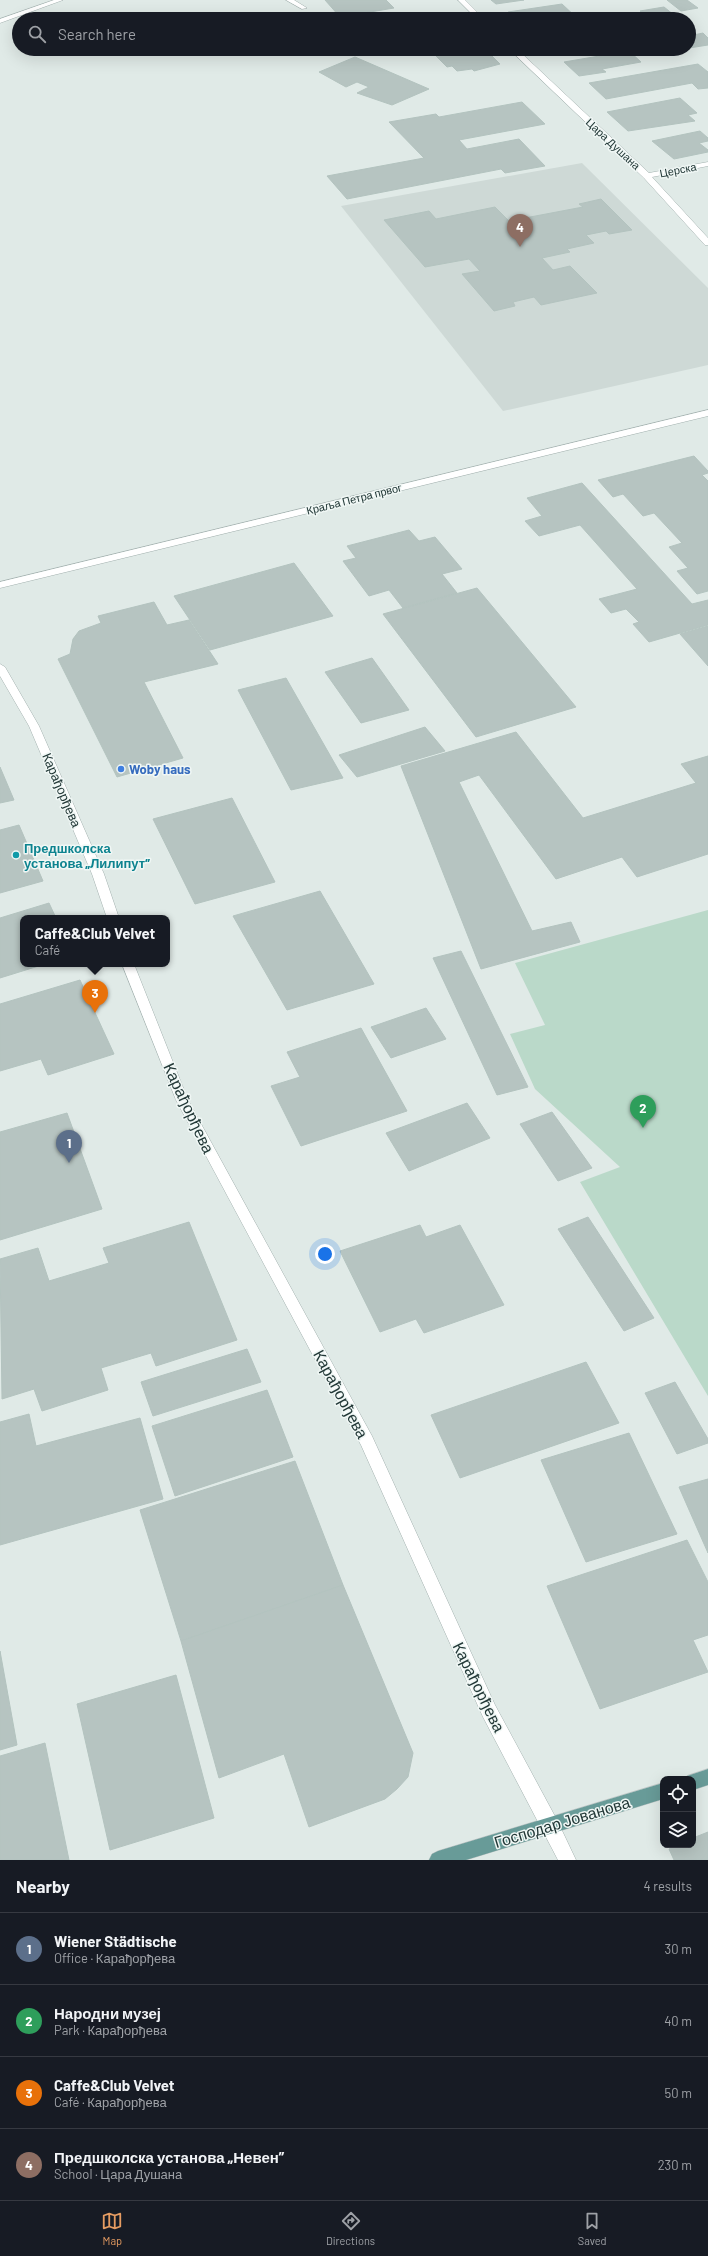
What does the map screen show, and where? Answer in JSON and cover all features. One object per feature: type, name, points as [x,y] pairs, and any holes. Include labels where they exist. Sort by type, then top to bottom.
[{"type":"main road","points":[[696,1781],[708,1777]]},
{"type":"main road","name":"Господар Јованова","points":[[441,1860],[660,1792]]},
{"type":"street","points":[[26,12],[60,0]]},
{"type":"street","points":[[288,0],[304,8]]},
{"type":"street","points":[[461,0],[474,12]]},
{"type":"street","points":[[0,21],[12,17]]},
{"type":"street","name":"Цара Душана","points":[[520,56],[647,176],[708,243]]},
{"type":"street","name":"Церска","points":[[647,176],[708,164]]},
{"type":"street","name":"Краља Петра првог","points":[[0,585],[708,413]]},
{"type":"street","name":"Карађорђева","points":[[0,667],[34,726],[98,874],[112,915]]},
{"type":"street","name":"Карађорђева","points":[[129,967],[182,1100],[367,1441],[490,1712],[551,1826],[567,1860]]},
{"type":"shaded area","points":[[582,163],[708,288],[708,365],[503,411],[341,206]]},
{"type":"green space","points":[[708,910],[708,1396],[580,1182],[620,1167],[535,1089],[510,1034],[545,1025],[515,963]]},
{"type":"building","points":[[325,0],[386,0],[394,8],[370,12],[336,12]]},
{"type":"building","points":[[491,0],[524,0],[496,4]]},
{"type":"building","points":[[667,0],[687,0],[698,8],[681,11]]},
{"type":"building","points":[[562,4],[571,12],[508,12]]},
{"type":"building","points":[[664,7],[670,12],[641,12],[640,11]]},
{"type":"building","points":[[703,33],[708,38],[708,45],[696,47],[696,34]]},
{"type":"building","points":[[436,56],[492,56],[500,64],[474,71],[472,69],[457,71],[452,66],[447,67]]},
{"type":"building","points":[[599,56],[634,56],[641,62],[602,69],[606,72],[579,76],[564,62]]},
{"type":"building","points":[[355,57],[429,89],[392,105],[357,93],[369,87],[357,82],[346,87],[319,72]]},
{"type":"building","points":[[698,64],[708,72],[708,88],[698,89],[692,83],[606,99],[589,83]]},
{"type":"building","points":[[680,98],[697,113],[688,115],[695,121],[628,131],[607,112]]},
{"type":"building","points":[[522,102],[545,124],[459,140],[467,149],[519,139],[545,166],[505,173],[501,169],[347,199],[327,176],[424,158],[389,122],[436,114],[439,117]]},
{"type":"building","points":[[700,131],[708,138],[708,141],[699,143],[708,150],[708,152],[674,159],[652,141]]},
{"type":"building","points":[[601,199],[632,230],[609,234],[606,231],[586,235],[594,243],[567,249],[570,252],[542,258],[553,270],[570,266],[597,293],[541,305],[534,297],[513,302],[515,306],[494,311],[462,274],[480,271],[469,259],[425,267],[384,220],[429,211],[436,219],[495,207],[509,221],[583,207],[579,204]]},
{"type":"building","points":[[694,456],[708,471],[708,473],[702,475],[708,481],[708,591],[697,594],[677,571],[688,568],[669,547],[682,543],[654,513],[643,516],[623,494],[613,497],[598,480]]},
{"type":"building","points":[[582,483],[692,604],[708,600],[708,625],[649,642],[633,624],[639,622],[626,609],[611,613],[599,599],[637,589],[580,525],[539,536],[525,521],[542,516],[527,498]]},
{"type":"building","points":[[409,530],[419,541],[435,537],[462,569],[442,574],[457,593],[403,608],[389,590],[369,596],[343,561],[356,558],[347,546]]},
{"type":"building","points":[[294,563],[333,616],[210,650],[174,596]]},
{"type":"building","points":[[477,588],[576,707],[476,737],[383,614]]},
{"type":"building","points":[[154,602],[167,625],[189,620],[218,664],[144,682],[183,758],[117,777],[58,659],[70,654],[73,639],[79,631],[101,623],[98,616]]},
{"type":"building","points":[[708,626],[708,666],[680,634]]},
{"type":"building","points":[[372,658],[409,710],[361,723],[325,672]]},
{"type":"building","points":[[286,678],[343,778],[291,790],[238,690]]},
{"type":"building","points":[[425,727],[445,751],[357,777],[339,755]]},
{"type":"building","points":[[516,732],[583,818],[696,783],[681,764],[708,756],[708,854],[637,877],[622,857],[556,879],[479,775],[459,782],[532,931],[571,922],[580,942],[481,969],[401,766]]},
{"type":"building","points":[[0,767],[14,800],[0,803]]},
{"type":"building","points":[[232,798],[275,882],[195,904],[153,819]]},
{"type":"building","name":"Предшколска установа „Лилипут”","points":[[19,825],[43,881],[0,893],[0,830]]},
{"type":"building","points":[[320,891],[374,984],[287,1010],[233,916]]},
{"type":"building","points":[[49,903],[55,915],[20,915],[20,967],[35,967],[0,978],[0,918]]},
{"type":"building","points":[[461,951],[528,1087],[497,1095],[433,958]]},
{"type":"building","points":[[80,980],[114,1054],[48,1075],[41,1059],[0,1071],[0,1004]]},
{"type":"building","points":[[426,1008],[446,1039],[391,1058],[371,1027]]},
{"type":"building","points":[[361,1028],[407,1111],[301,1146],[271,1086],[300,1077],[287,1052]]},
{"type":"building","points":[[467,1103],[490,1138],[409,1171],[386,1133]]},
{"type":"building","points":[[552,1112],[592,1168],[558,1181],[520,1124]]},
{"type":"building","points":[[67,1113],[102,1209],[0,1240],[0,1132]]},
{"type":"building","points":[[588,1217],[654,1318],[624,1331],[558,1229]]},
{"type":"building","points":[[189,1222],[237,1340],[156,1366],[151,1353],[101,1368],[108,1390],[42,1411],[34,1389],[2,1399],[0,1259],[38,1248],[49,1281],[109,1263],[103,1248]]},
{"type":"building","points":[[420,1225],[426,1237],[460,1225],[504,1305],[424,1333],[416,1319],[380,1332],[340,1251]]},
{"type":"building","points":[[247,1349],[261,1382],[153,1416],[141,1382]]},
{"type":"building","points":[[586,1362],[619,1423],[460,1478],[431,1415]]},
{"type":"building","points":[[675,1382],[708,1439],[708,1443],[677,1454],[645,1393]]},
{"type":"building","points":[[267,1390],[293,1457],[175,1496],[152,1426]]},
{"type":"building","points":[[29,1414],[36,1446],[140,1418],[163,1499],[0,1545],[0,1422]]},
{"type":"building","points":[[629,1433],[677,1534],[586,1562],[541,1460]]},
{"type":"building","points":[[295,1461],[343,1585],[181,1641],[140,1510]]},
{"type":"building","points":[[708,1479],[708,1553],[679,1487]]},
{"type":"building","points":[[687,1540],[708,1582],[708,1635],[693,1640],[708,1672],[600,1709],[547,1586]]},
{"type":"building","points":[[343,1585],[413,1753],[408,1777],[385,1799],[309,1827],[284,1754],[219,1778],[181,1641]]},
{"type":"building","points":[[0,1651],[17,1745],[0,1750]]},
{"type":"building","points":[[176,1675],[214,1818],[110,1850],[77,1704]]},
{"type":"building","points":[[45,1743],[69,1860],[0,1860],[0,1756]]},
{"type":"building","points":[[708,1832],[708,1860],[674,1860],[669,1849],[696,1848],[696,1837]]},
{"type":"place","name":"Предшколска установа „Невен”","points":[[520,247]]},
{"type":"place","name":"Woby haus","points":[[121,769]]},
{"type":"place","name":"Предшколска установа „Лилипут”","points":[[16,855]]},
{"type":"place","name":"Caffe&Club Velvet","points":[[95,1013]]},
{"type":"place","name":"Народни музеј","points":[[643,1128]]},
{"type":"place","name":"Wiener Städtische","points":[[69,1163]]}]
